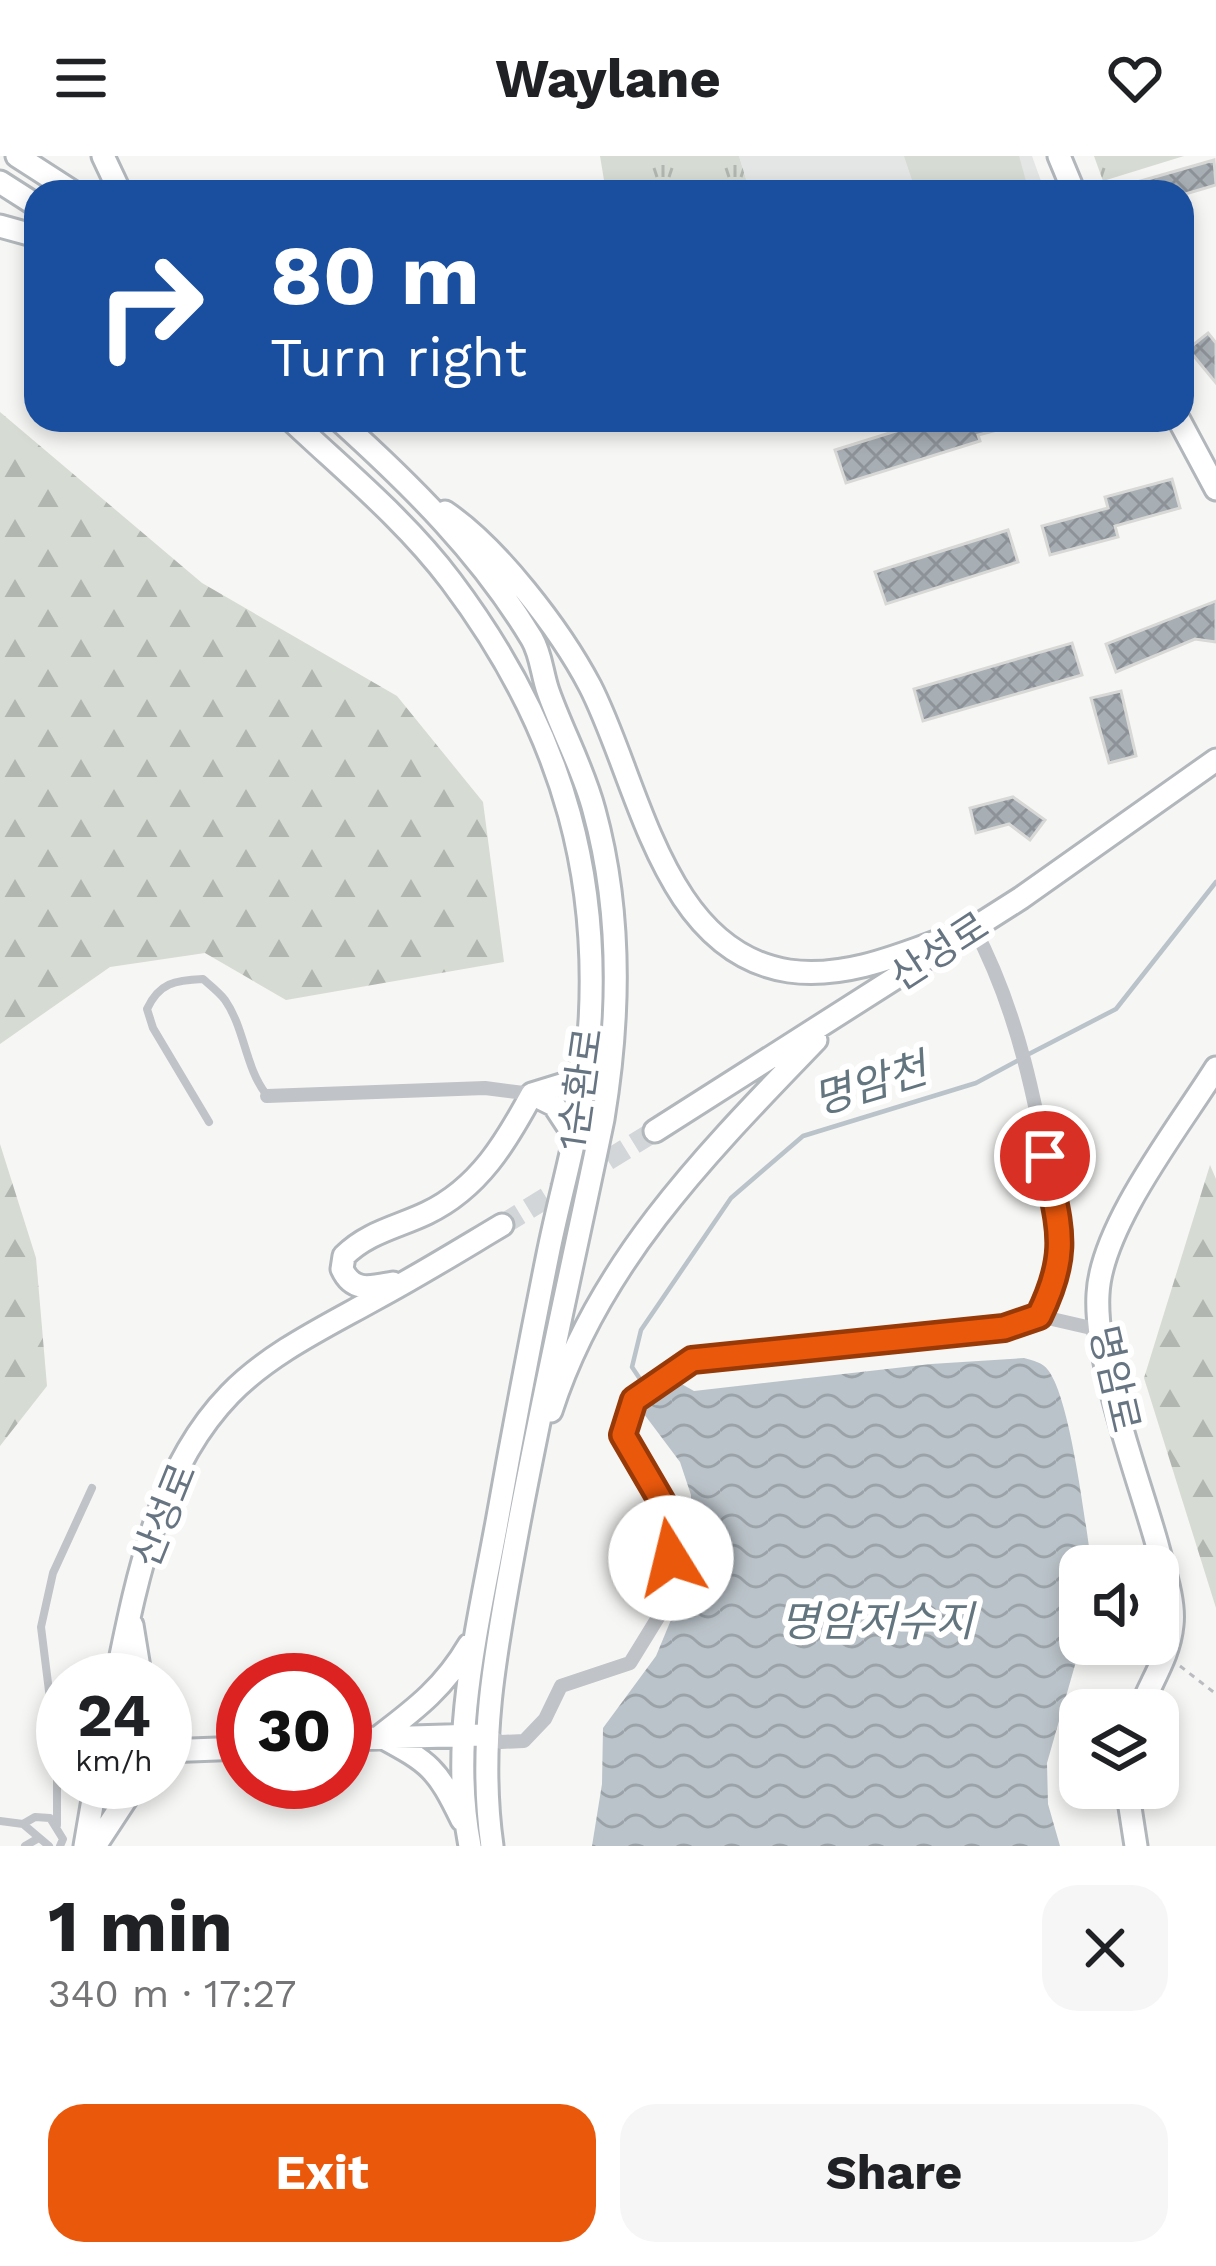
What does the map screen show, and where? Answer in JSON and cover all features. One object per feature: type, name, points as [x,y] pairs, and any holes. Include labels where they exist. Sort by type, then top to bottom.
[{"type":"street","points":[[17,156],[54,180]]},
{"type":"street","name":"1순환로","points":[[304,432],[391,514],[450,578],[501,654],[537,720],[563,783],[591,932],[592,1011],[575,1137],[548,1250],[478,1629],[468,1837]]},
{"type":"street","name":"1순환로","points":[[352,432],[424,497],[486,572],[536,644],[548,692],[574,747],[595,811],[616,934],[613,1058],[606,1099],[475,1735],[492,1846]]},
{"type":"street","points":[[1186,432],[1216,488]]},
{"type":"street","points":[[424,497],[471,530],[524,589],[587,681],[618,746],[662,861],[686,905],[713,936],[751,959],[787,970],[823,972],[854,969],[974,928],[999,975],[1016,1022],[1061,1243],[1057,1279],[1039,1316]]},
{"type":"street","name":"산성로","points":[[655,1131],[974,928],[1216,760]]},
{"type":"street","points":[[524,1498],[556,1397],[584,1333],[639,1238],[726,1132],[842,1013]]},
{"type":"street","points":[[411,1279],[366,1288],[355,1285],[342,1269],[344,1256],[372,1234],[431,1211],[461,1192],[488,1167],[532,1094],[571,1082],[588,1055]]},
{"type":"street","name":"명암로","points":[[1157,1545],[1100,1330],[1097,1293],[1107,1250],[1137,1192],[1216,1068]]},
{"type":"street","points":[[267,1096],[485,1088],[532,1094],[554,1105],[575,1137]]},
{"type":"street","name":"산성로","points":[[122,1653],[156,1521],[173,1481],[227,1397],[278,1355],[502,1226]]},
{"type":"street","points":[[372,1737],[475,1735],[501,1742],[524,1741],[545,1719],[560,1686],[630,1664],[670,1598],[672,1519],[623,1435],[634,1400],[692,1360],[1004,1328],[1039,1316],[1100,1330]]},
{"type":"street","points":[[130,1612],[137,1653]]},
{"type":"street","points":[[380,1736],[450,1677],[478,1629]]},
{"type":"street","points":[[380,1736],[426,1761],[442,1778],[468,1837]]},
{"type":"street","points":[[192,1743],[213,1751]]},
{"type":"street","points":[[192,1752],[216,1751]]},
{"type":"street","points":[[85,1846],[91,1809]]},
{"type":"street","points":[[94,1846],[119,1809]]},
{"type":"street","points":[[1130,1809],[1136,1846]]},
{"type":"lane","points":[[209,1122],[153,1028],[147,1009],[155,992],[176,980],[203,979],[225,1000],[246,1048],[252,1076],[267,1096]]},
{"type":"lane","points":[[57,1825],[57,1755],[40,1627],[52,1573],[92,1488]]},
{"type":"lane","points":[[23,1824],[35,1817],[50,1818],[63,1839],[60,1846]]},
{"type":"lane","points":[[0,1821],[23,1824],[49,1846]]},
{"type":"lane","points":[[25,1846],[38,1839]]},
{"type":"path","points":[[1177,1665],[1216,1694]]},
{"type":"shaded area","points":[[739,156],[1032,156],[1041,180],[746,180]]},
{"type":"green space","points":[[600,156],[739,156],[746,180],[604,180]]},
{"type":"green space","points":[[904,156],[1019,156],[1026,180],[912,180]]},
{"type":"green space","points":[[1094,156],[1184,156],[1106,180]]},
{"type":"green space","points":[[0,412],[202,583],[397,696],[483,802],[504,962],[286,1000],[205,953],[110,967],[0,1044]]},
{"type":"green space","points":[[0,1144],[36,1258],[47,1386],[0,1446]]},
{"type":"green space","points":[[1210,1165],[1216,1179],[1216,1608],[1144,1378]]},
{"type":"water","name":"명암저수지","points":[[1024,1358],[1040,1363],[1048,1370],[1064,1407],[1089,1545],[1059,1545],[1059,1665],[1075,1665],[1068,1689],[1059,1689],[1059,1721],[1047,1763],[1048,1804],[1060,1846],[592,1846],[602,1784],[603,1728],[656,1656],[673,1615],[691,1540],[691,1495],[680,1462],[641,1410],[678,1382],[694,1391]]},
{"type":"building","points":[[1214,160],[1216,185],[1194,191],[1194,180],[1144,180]]},
{"type":"building","points":[[1208,333],[1216,343],[1216,383],[1194,356],[1194,344]]},
{"type":"building","points":[[893,432],[989,432],[978,435],[980,441],[846,483],[835,450]]},
{"type":"building","points":[[1172,479],[1180,508],[1115,526],[1118,537],[1050,555],[1042,526],[1108,508],[1105,497]]},
{"type":"building","points":[[1008,530],[1018,562],[886,604],[875,572]]},
{"type":"building","points":[[1216,601],[1216,642],[1195,639],[1116,672],[1106,644]]},
{"type":"building","points":[[1072,643],[1082,675],[923,721],[914,689]]},
{"type":"building","points":[[1121,691],[1136,756],[1109,763],[1091,698]]},
{"type":"building","points":[[1013,797],[1045,820],[1030,840],[1009,824],[976,833],[970,808]]},
{"type":"waterway","name":"명암천","points":[[1027,1055],[1116,1009],[1216,882]]},
{"type":"waterway","name":"명암천","points":[[656,1403],[632,1367],[641,1330],[731,1198],[803,1136],[976,1083],[1017,1061]]},
{"type":"tunnel","points":[[502,1225],[655,1131]]},
{"type":"route","points":[[671,1558],[672,1519],[623,1435],[634,1400],[692,1360],[1004,1328],[1039,1316],[1057,1279],[1061,1243],[1045,1156]]}]
